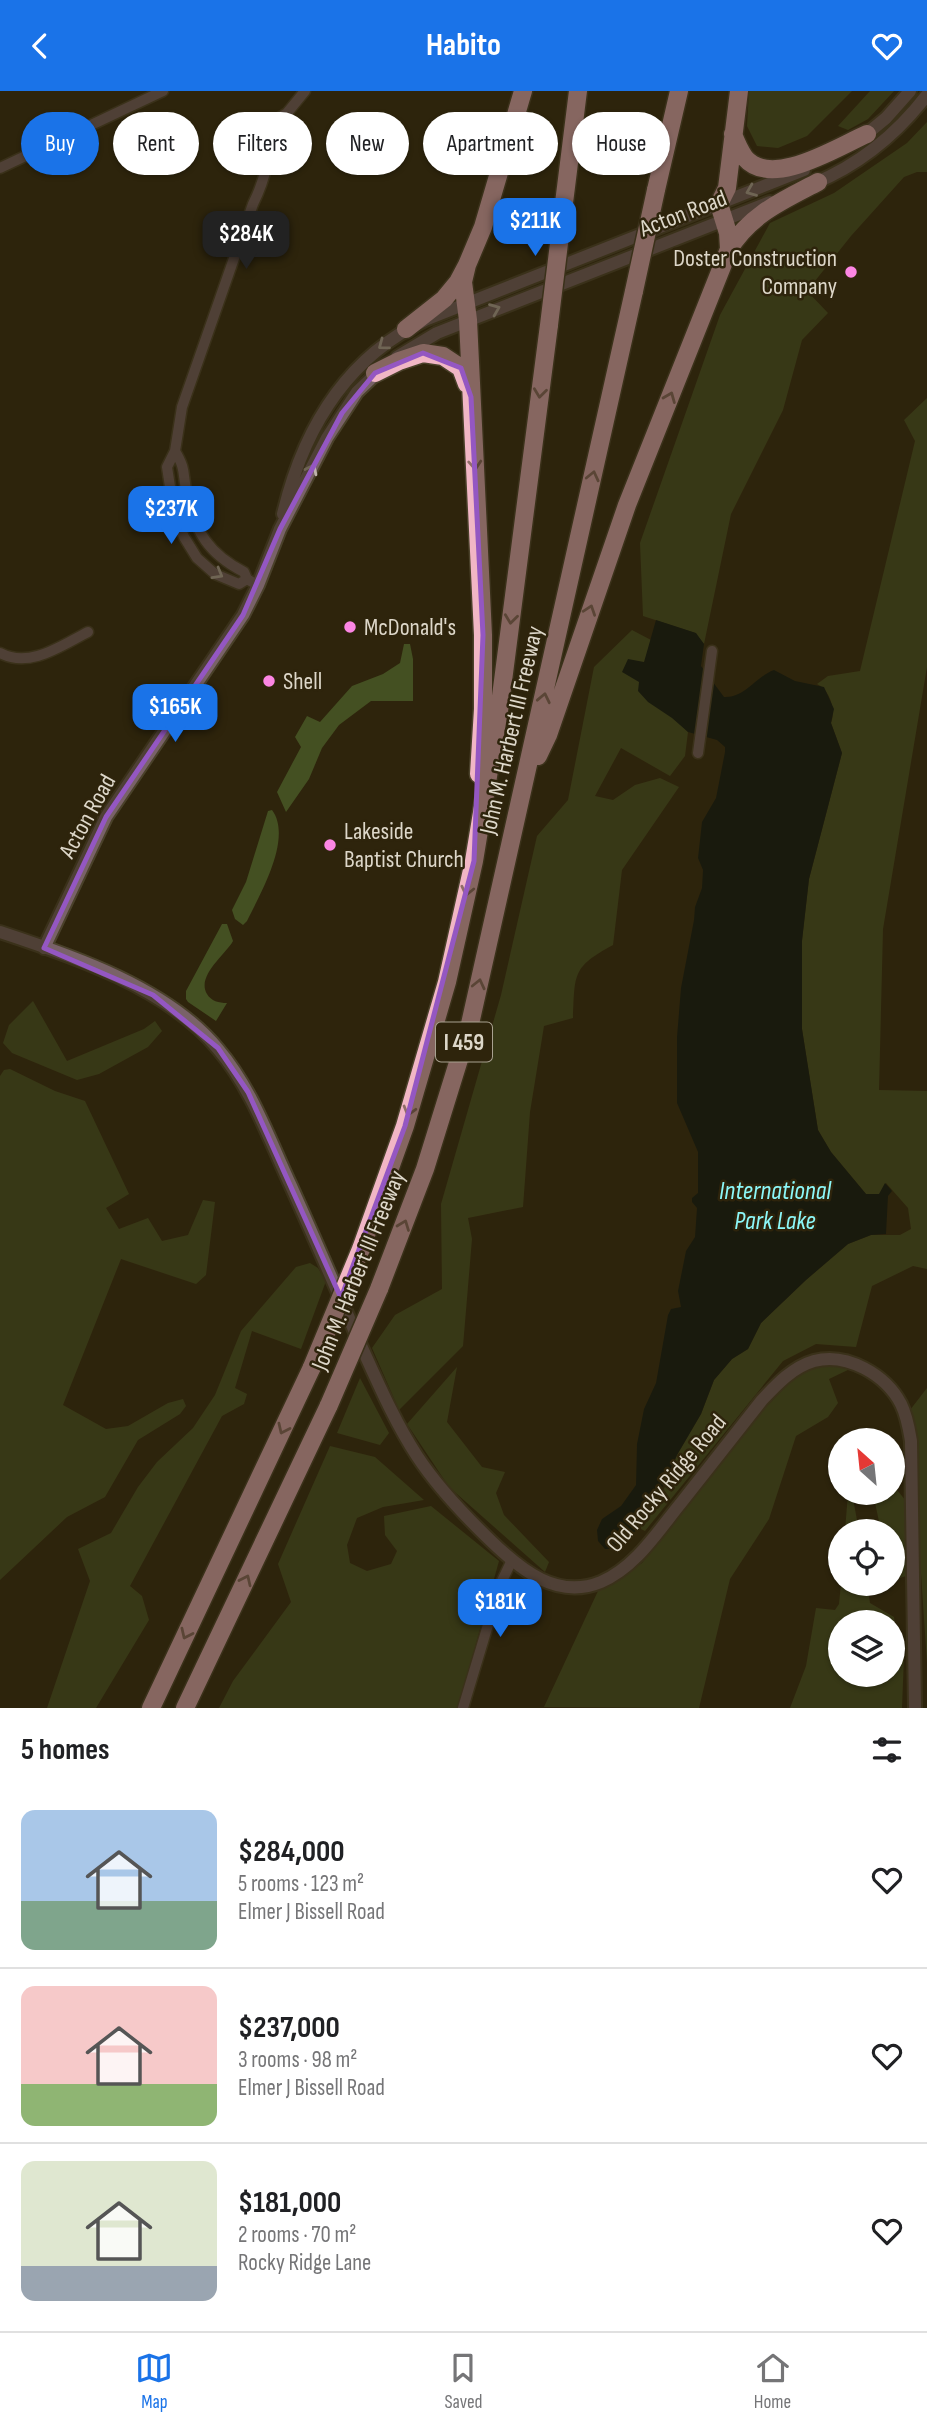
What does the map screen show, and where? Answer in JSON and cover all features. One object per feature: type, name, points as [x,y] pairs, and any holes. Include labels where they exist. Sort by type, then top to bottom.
[{"type":"highway","points":[[406,329],[444,299],[467,265],[483,227],[523,91]]},
{"type":"highway","name":"John M. Harbert III Freeway","points":[[151,1708],[312,1367],[361,1249],[405,1126],[447,982],[474,861],[500,704],[578,91]]},
{"type":"highway","name":"John M. Harbert III Freeway","points":[[185,1708],[329,1405],[379,1289],[425,1169],[470,1024],[679,91]]},
{"type":"highway","points":[[729,249],[728,233],[721,212],[727,188],[739,91]]},
{"type":"highway","points":[[733,134],[747,160],[757,167],[772,171],[795,166],[867,134]]},
{"type":"highway","points":[[524,788],[548,735],[627,505],[729,249],[740,231],[752,220],[818,182]]},
{"type":"highway","points":[[467,265],[463,282],[467,311],[483,635],[483,709],[474,861]]},
{"type":"highway","points":[[375,373],[423,353],[443,356],[461,368],[471,397]]},
{"type":"street","points":[[0,168],[163,91]]},
{"type":"street","points":[[253,582],[239,584],[215,574],[197,558],[174,513],[167,467],[175,451],[182,407],[253,204],[264,181],[269,151],[268,125],[287,113],[305,91]]},
{"type":"street","name":"Acton Road","points":[[721,212],[824,161],[867,134],[886,118],[910,91]]},
{"type":"street","name":"Acton Road","points":[[280,529],[292,480],[324,409],[336,391],[366,358],[406,329],[467,311],[721,212],[818,182],[858,161],[875,148],[909,118],[927,95]]},
{"type":"street","name":"Acton Road","points":[[44,948],[106,817],[243,615],[253,582],[342,413],[375,373],[467,311]]},
{"type":"street","points":[[175,451],[184,465],[186,491],[201,534],[223,561],[244,572],[253,582]]},
{"type":"street","points":[[0,653],[5,656],[29,658],[42,656],[88,632]]},
{"type":"street","points":[[698,753],[712,651]]},
{"type":"street","name":"Old Rocky Ridge Road","points":[[0,932],[153,995],[200,1030],[227,1060],[248,1092],[372,1369],[405,1436],[447,1496],[512,1560],[545,1582],[564,1587],[590,1585],[611,1577],[626,1566],[646,1546],[757,1407],[781,1380],[797,1368],[813,1361],[832,1359],[870,1372],[889,1387],[902,1406],[909,1429],[915,1708]]},
{"type":"street","points":[[463,1708],[500,1585],[512,1560]]},
{"type":"highlighted area","points":[[423,353],[461,368],[471,397],[483,635],[474,861],[405,1126],[341,1298],[248,1092],[218,1048],[153,995],[44,948],[106,817],[243,615],[280,529],[342,413],[375,373]]},
{"type":"green space","points":[[749,91],[852,91],[807,136],[778,148],[757,146],[747,126]]},
{"type":"green space","points":[[870,91],[894,91],[868,119],[848,130],[838,126]]},
{"type":"green space","points":[[927,122],[927,172],[917,172],[904,177],[851,236],[807,291],[828,313],[802,340],[783,410],[731,514],[704,644],[695,633],[643,616],[640,543],[720,315],[770,223],[834,193],[907,143]]},
{"type":"green space","points":[[927,398],[927,667],[883,929],[879,1090],[927,1091],[927,1269],[913,1266],[872,1286],[856,1347],[816,1344],[783,1361],[645,1531],[639,1528],[665,1487],[677,1455],[701,1414],[714,1380],[732,1359],[748,1349],[761,1323],[848,1244],[871,1235],[900,1235],[911,1229],[908,1208],[886,1183],[879,1195],[866,1194],[831,1152],[818,1130],[802,1029],[802,940],[809,879],[842,753],[831,723],[831,701],[817,684],[828,676],[860,671],[915,441],[904,420]]},
{"type":"green space","points":[[632,630],[651,640],[639,682],[688,732],[685,756],[670,776],[621,748],[595,796],[613,800],[635,785],[660,778],[679,787],[622,870],[613,945],[590,959],[578,973],[573,1018],[544,1026],[530,1112],[523,1207],[468,1218],[472,1239],[463,1346],[399,1410],[372,1348],[395,1315],[442,1289],[441,1204],[501,995],[537,836],[568,800],[594,667]]},
{"type":"green space","points":[[404,644],[410,644],[413,659],[413,701],[371,701],[339,725],[322,748],[309,779],[286,812],[277,792],[301,747],[295,737],[307,716],[320,722],[352,686],[383,674],[400,663]]},
{"type":"green space","points":[[272,810],[279,835],[277,850],[266,881],[243,925],[235,919],[232,910],[246,882],[268,811]]},
{"type":"green space","points":[[222,924],[227,924],[233,941],[205,980],[207,994],[218,1002],[227,1003],[216,1021],[188,1002],[186,991]]},
{"type":"green space","points":[[33,1001],[67,1061],[144,1029],[155,1021],[162,1031],[148,1047],[99,1074],[77,1080],[12,1053],[3,1043],[9,1025]]},
{"type":"green space","points":[[10,1069],[55,1091],[85,1101],[129,1194],[106,1208],[119,1229],[148,1218],[162,1241],[188,1235],[203,1200],[215,1202],[206,1275],[196,1284],[121,1259],[63,1405],[106,1429],[128,1426],[168,1403],[183,1399],[186,1406],[180,1414],[138,1440],[105,1497],[67,1517],[0,1580],[0,1076],[4,1070]]},
{"type":"green space","points":[[310,1263],[318,1268],[326,1281],[301,1349],[252,1331],[235,1388],[247,1394],[244,1404],[222,1416],[130,1586],[142,1596],[149,1620],[96,1708],[47,1708],[90,1581],[78,1549],[111,1533],[138,1487],[157,1462],[193,1428],[215,1395],[241,1331],[296,1267]]},
{"type":"green space","points":[[815,1365],[852,1368],[829,1379],[838,1403],[828,1417],[796,1436],[769,1519],[730,1579],[699,1708],[544,1707],[598,1591],[642,1563],[762,1411],[797,1375]]},
{"type":"green space","points":[[457,1367],[447,1422],[482,1467],[505,1472],[496,1493],[504,1515],[549,1562],[545,1572],[449,1487],[407,1424]]},
{"type":"green space","points":[[360,1378],[389,1433],[380,1445],[337,1433]]},
{"type":"green space","points":[[927,1388],[927,1663],[910,1410]]},
{"type":"green space","points":[[330,1446],[375,1457],[424,1500],[383,1507],[357,1518],[347,1545],[350,1563],[367,1571],[391,1564],[397,1551],[385,1535],[384,1516],[431,1506],[499,1561],[458,1708],[219,1708],[233,1681],[291,1602],[278,1564]]},
{"type":"green space","points":[[906,1501],[906,1576],[905,1519],[878,1519],[876,1505],[905,1505]]},
{"type":"green space","points":[[847,1505],[854,1505],[857,1519],[846,1519]]},
{"type":"green space","points":[[840,1596],[869,1596],[870,1603],[882,1610],[835,1610]]},
{"type":"green space","points":[[816,1608],[835,1610],[828,1610],[828,1687],[903,1687],[902,1708],[790,1708],[806,1666]]},
{"type":"water","name":"International Park Lake","points":[[656,620],[696,633],[704,644],[701,666],[724,697],[744,691],[774,670],[795,681],[824,687],[834,709],[831,723],[842,753],[809,879],[802,941],[802,1029],[818,1130],[831,1152],[866,1194],[879,1194],[885,1183],[892,1191],[888,1196],[886,1234],[871,1235],[848,1244],[761,1323],[748,1349],[732,1359],[714,1380],[701,1414],[677,1455],[653,1508],[629,1537],[611,1549],[605,1549],[598,1541],[597,1530],[602,1519],[621,1506],[636,1485],[637,1444],[644,1409],[656,1383],[668,1315],[671,1309],[681,1307],[678,1291],[686,1251],[695,1237],[697,1208],[692,1198],[698,1193],[698,1152],[677,1103],[677,1037],[681,988],[695,907],[702,888],[703,870],[698,858],[702,822],[716,798],[725,752],[725,747],[717,740],[688,732],[648,702],[638,691],[639,682],[622,672],[628,659],[644,662]]},
{"type":"place","name":"Doster Construction Company","points":[[851,272]]},
{"type":"place","name":"McDonald's","points":[[350,627]]},
{"type":"place","name":"Shell","points":[[269,681]]},
{"type":"place","name":"Lakeside Baptist Church","points":[[330,845]]}]
